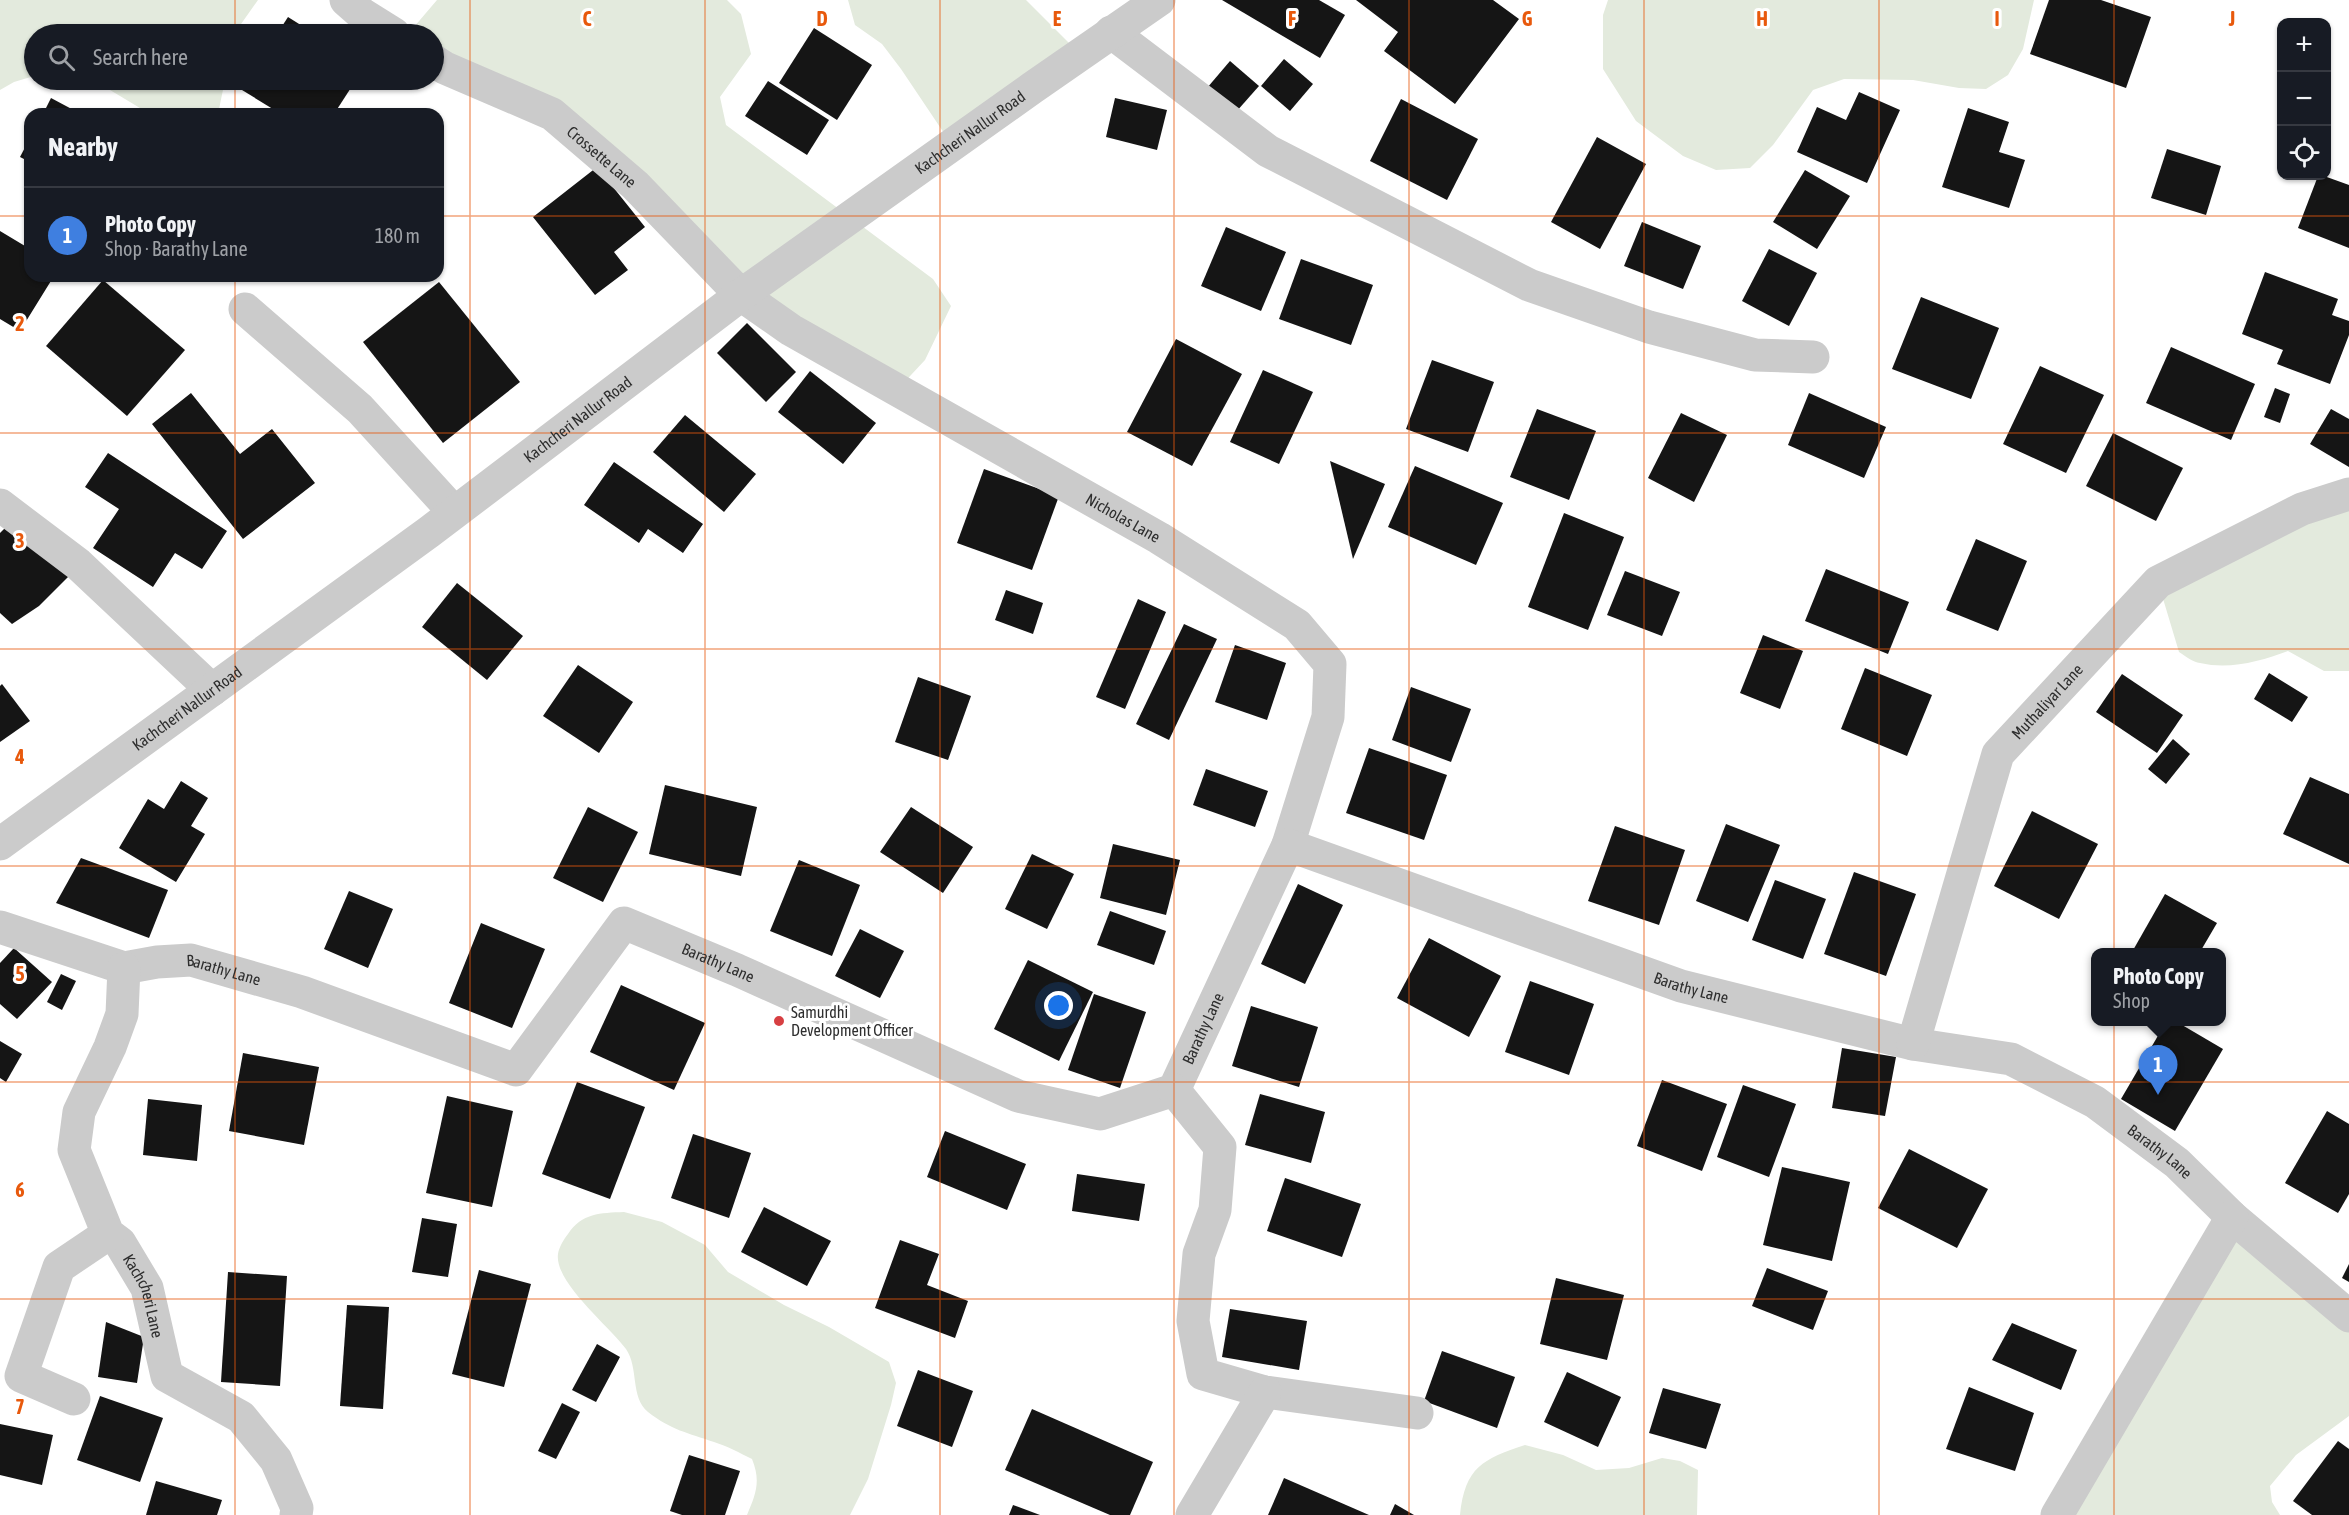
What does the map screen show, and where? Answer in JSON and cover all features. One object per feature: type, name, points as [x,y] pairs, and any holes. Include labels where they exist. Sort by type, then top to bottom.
[{"type":"street","points":[[346,0],[378,24]]},
{"type":"street","name":"Kachcheri Nallur Road","points":[[0,844],[454,512],[741,295],[1159,0]]},
{"type":"street","points":[[1111,32],[1268,151],[1529,285],[1650,327],[1755,355],[1813,357]]},
{"type":"street","name":"Crossette Lane","points":[[444,67],[552,114],[635,185],[741,295]]},
{"type":"street","name":"Nicholas Lane","points":[[741,295],[791,330],[1159,538],[1297,625],[1330,664],[1328,717],[1288,845]]},
{"type":"street","points":[[244,309],[360,409],[454,512]]},
{"type":"street","name":"Muthaliyar Lane","points":[[1913,1044],[1998,754],[2157,582],[2302,509],[2349,494]]},
{"type":"street","points":[[0,505],[78,564],[212,690]]},
{"type":"street","name":"Barathy Lane","points":[[0,927],[124,968],[157,962],[191,960],[302,992],[516,1070],[624,923],[737,970],[1018,1096],[1100,1114],[1174,1090],[1288,845],[1681,986],[1913,1044],[2011,1059],[2095,1102],[2177,1163],[2232,1217],[2349,1316]]},
{"type":"street","name":"Kachcheri Lane","points":[[124,968],[122,1014],[110,1047],[79,1112],[74,1150],[108,1234],[120,1243],[147,1288],[167,1376],[241,1417],[276,1460],[297,1508],[296,1515]]},
{"type":"street","points":[[1174,1090],[1220,1147],[1215,1210],[1199,1254],[1193,1321],[1203,1374],[1265,1392],[1417,1413]]},
{"type":"street","points":[[2057,1515],[2232,1217]]},
{"type":"street","points":[[74,1399],[21,1376],[59,1267],[108,1234]]},
{"type":"street","points":[[1192,1515],[1265,1392]]},
{"type":"shaded area","points":[[0,0],[258,0],[241,24],[24,24],[24,79],[0,90]]},
{"type":"shaded area","points":[[437,0],[727,0],[741,14],[751,54],[720,97],[726,125],[933,279],[951,306],[925,360],[897,390],[791,330],[552,114],[444,65],[444,24],[417,24]]},
{"type":"shaded area","points":[[848,0],[1026,0],[1080,54],[952,145],[882,44],[855,25]]},
{"type":"shaded area","points":[[1608,0],[2034,0],[2023,49],[2008,75],[1986,89],[1959,88],[1913,80],[1844,79],[1813,90],[1773,145],[1750,168],[1716,170],[1683,156],[1636,121],[1603,69],[1603,15]]},
{"type":"shaded area","points":[[110,90],[223,90],[219,108],[140,108]]},
{"type":"shaded area","points":[[2349,494],[2349,671],[2324,671],[2288,651],[2234,665],[2211,665],[2197,662],[2179,652],[2158,582]]},
{"type":"shaded area","points":[[624,1212],[662,1222],[705,1245],[728,1272],[889,1362],[896,1383],[891,1405],[868,1479],[850,1515],[747,1515],[757,1481],[752,1459],[672,1427],[656,1418],[642,1406],[626,1349],[584,1304],[565,1278],[559,1265],[558,1254],[561,1246],[579,1222],[599,1214]]},
{"type":"shaded area","points":[[2232,1217],[2349,1316],[2349,1416],[2296,1455],[2270,1486],[2272,1502],[2280,1515],[2057,1515]]},
{"type":"shaded area","points":[[1525,1445],[1563,1455],[1596,1470],[1629,1468],[1662,1458],[1680,1461],[1698,1470],[1697,1515],[1460,1515],[1466,1486],[1479,1467],[1498,1455]]},
{"type":"building","points":[[1222,0],[1319,0],[1345,15],[1320,58]]},
{"type":"building","points":[[1356,0],[1493,0],[1519,19],[1455,104],[1384,51],[1398,32]]},
{"type":"building","points":[[2049,0],[2101,0],[2151,17],[2126,88],[2030,54]]},
{"type":"building","points":[[288,17],[299,24],[283,24]]},
{"type":"building","points":[[814,28],[872,65],[837,120],[779,83]]},
{"type":"building","points":[[1284,59],[1313,84],[1290,111],[1261,86]]},
{"type":"building","points":[[1230,61],[1259,86],[1236,112],[1207,88]]},
{"type":"building","points":[[768,81],[829,120],[807,155],[745,116]]},
{"type":"building","points":[[242,90],[350,90],[338,108],[271,108]]},
{"type":"building","points":[[1859,92],[1900,110],[1867,183],[1797,152],[1817,107],[1846,120]]},
{"type":"building","points":[[51,98],[70,108],[46,108]]},
{"type":"building","points":[[1115,98],[1167,110],[1157,150],[1106,137]]},
{"type":"building","points":[[1401,99],[1478,139],[1447,200],[1370,161]]},
{"type":"building","points":[[1968,108],[2009,122],[1999,152],[2025,160],[2009,208],[1942,187]]},
{"type":"building","points":[[1597,137],[1646,164],[1600,249],[1551,222]]},
{"type":"building","points":[[2167,149],[2221,166],[2206,215],[2151,198]]},
{"type":"building","points":[[597,167],[645,227],[614,252],[628,270],[595,295],[533,217]]},
{"type":"building","points":[[1805,170],[1850,196],[1817,249],[1773,222]]},
{"type":"building","points":[[2331,179],[2349,185],[2349,248],[2298,228],[2316,180]]},
{"type":"building","points":[[1642,222],[1701,246],[1683,289],[1624,266]]},
{"type":"building","points":[[1226,227],[1286,252],[1261,311],[1201,286]]},
{"type":"building","points":[[0,231],[24,245],[24,282],[50,282],[20,331],[0,319]]},
{"type":"building","points":[[1769,249],[1817,273],[1789,326],[1742,301]]},
{"type":"building","points":[[1301,259],[1373,285],[1351,345],[1279,319]]},
{"type":"building","points":[[2265,272],[2338,299],[2332,315],[2349,321],[2349,335],[2330,384],[2277,364],[2283,350],[2242,334]]},
{"type":"building","points":[[101,282],[105,282],[185,350],[127,416],[46,346]]},
{"type":"building","points":[[439,282],[520,382],[443,443],[363,342]]},
{"type":"building","points":[[1921,297],[1999,328],[1971,399],[1892,369]]},
{"type":"building","points":[[747,323],[796,372],[766,402],[717,353]]},
{"type":"building","points":[[1176,339],[1242,374],[1192,466],[1127,432]]},
{"type":"building","points":[[2171,347],[2255,384],[2231,440],[2146,403]]},
{"type":"building","points":[[1432,360],[1494,382],[1468,452],[1406,429]]},
{"type":"building","points":[[2040,366],[2104,395],[2066,473],[2003,444]]},
{"type":"building","points":[[1263,370],[1313,392],[1279,464],[1230,442]]},
{"type":"building","points":[[810,371],[876,423],[843,464],[778,412]]},
{"type":"building","points":[[2275,388],[2290,394],[2280,423],[2264,417]]},
{"type":"building","points":[[191,393],[240,454],[272,429],[315,483],[243,539],[152,424]]},
{"type":"building","points":[[1809,393],[1886,427],[1864,478],[1788,445]]},
{"type":"building","points":[[1537,409],[1596,431],[1569,500],[1510,477]]},
{"type":"building","points":[[2331,409],[2349,419],[2349,467],[2310,444]]},
{"type":"building","points":[[1681,413],[1727,435],[1694,502],[1648,478]]},
{"type":"building","points":[[685,415],[756,474],[724,512],[653,452]]},
{"type":"building","points":[[2113,433],[2183,468],[2156,521],[2086,486]]},
{"type":"building","points":[[108,453],[227,531],[202,569],[175,553],[153,587],[93,548],[119,509],[85,487]]},
{"type":"building","points":[[1330,461],[1385,484],[1353,559]]},
{"type":"building","points":[[614,462],[703,524],[683,553],[648,529],[639,543],[584,505]]},
{"type":"building","points":[[1415,466],[1503,503],[1476,565],[1388,527]]},
{"type":"building","points":[[984,469],[1059,496],[1032,570],[957,543]]},
{"type":"building","points":[[1564,513],[1624,537],[1588,630],[1528,607]]},
{"type":"building","points":[[12,521],[70,575],[39,606],[12,624],[0,613],[0,533]]},
{"type":"building","points":[[1976,539],[2027,561],[1998,631],[1946,610]]},
{"type":"building","points":[[1826,569],[1909,602],[1888,654],[1805,621]]},
{"type":"building","points":[[1625,571],[1680,592],[1662,636],[1607,615]]},
{"type":"building","points":[[457,583],[523,636],[487,680],[422,627]]},
{"type":"building","points":[[1006,590],[1043,603],[1033,634],[995,620]]},
{"type":"building","points":[[1138,599],[1166,612],[1125,709],[1096,697]]},
{"type":"building","points":[[1184,624],[1217,639],[1169,740],[1136,724]]},
{"type":"building","points":[[1763,635],[1803,651],[1780,709],[1740,693]]},
{"type":"building","points":[[1235,645],[1286,663],[1267,720],[1215,702]]},
{"type":"building","points":[[578,665],[633,702],[599,753],[543,716]]},
{"type":"building","points":[[1865,668],[1932,695],[1907,756],[1841,729]]},
{"type":"building","points":[[2269,673],[2308,697],[2292,722],[2254,699]]},
{"type":"building","points":[[2122,674],[2183,715],[2157,753],[2096,712]]},
{"type":"building","points":[[918,677],[971,696],[948,760],[895,742]]},
{"type":"building","points":[[2,684],[30,721],[0,742],[0,686]]},
{"type":"building","points":[[1411,687],[1471,709],[1451,762],[1392,740]]},
{"type":"building","points":[[2173,739],[2190,754],[2166,784],[2148,769]]},
{"type":"building","points":[[1369,748],[1447,775],[1424,840],[1346,813]]},
{"type":"building","points":[[1206,769],[1268,791],[1255,827],[1193,805]]},
{"type":"building","points":[[2310,777],[2349,794],[2349,864],[2283,834]]},
{"type":"building","points":[[181,781],[208,798],[191,826],[205,834],[176,882],[119,848],[148,799],[164,809]]},
{"type":"building","points":[[665,785],[757,807],[741,876],[649,854]]},
{"type":"building","points":[[588,807],[638,832],[603,902],[553,878]]},
{"type":"building","points":[[911,807],[973,847],[943,893],[880,852]]},
{"type":"building","points":[[2032,811],[2098,844],[2059,919],[1994,886]]},
{"type":"building","points":[[1726,824],[1780,845],[1748,922],[1696,901]]},
{"type":"building","points":[[1615,826],[1685,850],[1659,925],[1588,901]]},
{"type":"building","points":[[1113,844],[1180,860],[1166,915],[1100,898]]},
{"type":"building","points":[[1032,854],[1074,874],[1047,929],[1005,909]]},
{"type":"building","points":[[81,858],[168,890],[149,938],[56,903]]},
{"type":"building","points":[[799,860],[860,885],[832,956],[770,931]]},
{"type":"building","points":[[1854,872],[1916,894],[1886,976],[1824,954]]},
{"type":"building","points":[[1775,880],[1826,899],[1803,959],[1752,940]]},
{"type":"building","points":[[1298,884],[1343,905],[1305,984],[1261,964]]},
{"type":"building","points":[[349,891],[393,909],[368,968],[324,949]]},
{"type":"building","points":[[2165,894],[2217,923],[2202,948],[2134,948]]},
{"type":"building","points":[[1110,911],[1166,931],[1154,965],[1097,945]]},
{"type":"building","points":[[481,923],[545,949],[512,1028],[449,1003]]},
{"type":"building","points":[[860,929],[904,951],[880,998],[835,976]]},
{"type":"building","points":[[1429,938],[1501,976],[1469,1037],[1397,998]]},
{"type":"building","points":[[14,948],[52,982],[17,1019],[0,1004],[0,963]]},
{"type":"building","points":[[1028,960],[1093,992],[1059,1061],[994,1029]]},
{"type":"building","points":[[61,974],[76,981],[62,1010],[47,1002]]},
{"type":"building","points":[[1530,981],[1594,1004],[1569,1075],[1505,1052]]},
{"type":"building","points":[[621,985],[705,1023],[674,1090],[590,1052]]},
{"type":"building","points":[[1094,994],[1146,1012],[1120,1088],[1068,1070]]},
{"type":"building","points":[[1251,1006],[1318,1027],[1299,1087],[1232,1066]]},
{"type":"building","points":[[2164,1026],[2184,1026],[2223,1049],[2175,1131],[2121,1099]]},
{"type":"building","points":[[0,1041],[22,1054],[6,1082],[0,1078]]},
{"type":"building","points":[[1842,1048],[1896,1057],[1885,1116],[1832,1108]]},
{"type":"building","points":[[243,1053],[319,1067],[304,1145],[229,1131]]},
{"type":"building","points":[[1662,1080],[1727,1104],[1702,1171],[1637,1146]]},
{"type":"building","points":[[577,1082],[645,1107],[610,1199],[542,1174]]},
{"type":"building","points":[[1743,1085],[1796,1104],[1769,1177],[1717,1157]]},
{"type":"building","points":[[1260,1094],[1325,1112],[1311,1163],[1245,1145]]},
{"type":"building","points":[[447,1096],[513,1111],[492,1207],[426,1193]]},
{"type":"building","points":[[148,1099],[202,1105],[197,1161],[143,1155]]},
{"type":"building","points":[[2327,1111],[2349,1124],[2349,1194],[2338,1213],[2285,1183]]},
{"type":"building","points":[[945,1131],[1026,1164],[1007,1210],[927,1177]]},
{"type":"building","points":[[693,1134],[751,1153],[729,1218],[671,1198]]},
{"type":"building","points":[[1909,1149],[1988,1189],[1957,1248],[1878,1208]]},
{"type":"building","points":[[1782,1167],[1850,1182],[1832,1261],[1763,1245]]},
{"type":"building","points":[[1077,1174],[1145,1184],[1139,1221],[1072,1211]]},
{"type":"building","points":[[1285,1178],[1361,1204],[1342,1257],[1267,1231]]},
{"type":"building","points":[[764,1207],[831,1241],[807,1286],[741,1252]]},
{"type":"building","points":[[422,1218],[457,1224],[448,1277],[412,1272]]},
{"type":"building","points":[[900,1240],[939,1254],[927,1285],[968,1301],[955,1338],[875,1308]]},
{"type":"building","points":[[2349,1264],[2349,1282],[2342,1278]]},
{"type":"building","points":[[1767,1268],[1828,1291],[1813,1330],[1752,1306]]},
{"type":"building","points":[[479,1270],[531,1284],[504,1387],[452,1374]]},
{"type":"building","points":[[228,1272],[287,1276],[280,1386],[221,1382]]},
{"type":"building","points":[[1556,1278],[1624,1295],[1607,1360],[1540,1344]]},
{"type":"building","points":[[347,1305],[389,1307],[383,1409],[340,1406]]},
{"type":"building","points":[[1230,1309],[1307,1321],[1299,1370],[1222,1357]]},
{"type":"building","points":[[106,1322],[144,1337],[137,1383],[98,1377]]},
{"type":"building","points":[[2012,1323],[2077,1350],[2061,1390],[1992,1360]]},
{"type":"building","points":[[597,1344],[620,1357],[596,1402],[572,1390]]},
{"type":"building","points":[[1442,1351],[1515,1377],[1497,1428],[1424,1401]]},
{"type":"building","points":[[918,1370],[973,1391],[952,1447],[897,1426]]},
{"type":"building","points":[[1567,1372],[1621,1397],[1598,1447],[1544,1422]]},
{"type":"building","points":[[1969,1387],[2034,1413],[2015,1471],[1946,1449]]},
{"type":"building","points":[[1663,1388],[1721,1404],[1706,1449],[1649,1433]]},
{"type":"building","points":[[100,1396],[163,1418],[140,1482],[77,1460]]},
{"type":"building","points":[[562,1403],[580,1412],[556,1459],[538,1451]]},
{"type":"building","points":[[1032,1409],[1153,1462],[1130,1515],[1110,1515],[1005,1470]]},
{"type":"building","points":[[0,1424],[53,1435],[42,1485],[0,1475]]},
{"type":"building","points":[[2338,1441],[2349,1449],[2349,1515],[2312,1515],[2293,1501]]},
{"type":"building","points":[[689,1455],[740,1471],[725,1515],[682,1515],[670,1511]]},
{"type":"building","points":[[1284,1478],[1369,1515],[1268,1515]]},
{"type":"building","points":[[156,1481],[222,1500],[217,1515],[146,1515]]},
{"type":"building","points":[[1395,1504],[1414,1515],[1390,1515]]},
{"type":"building","points":[[1013,1505],[1040,1515],[1009,1515]]},
{"type":"place","name":"Samurdhi Development Officer","points":[[779,1021]]},
{"type":"place","name":"Photo Copy","points":[[2158,1095]]}]
